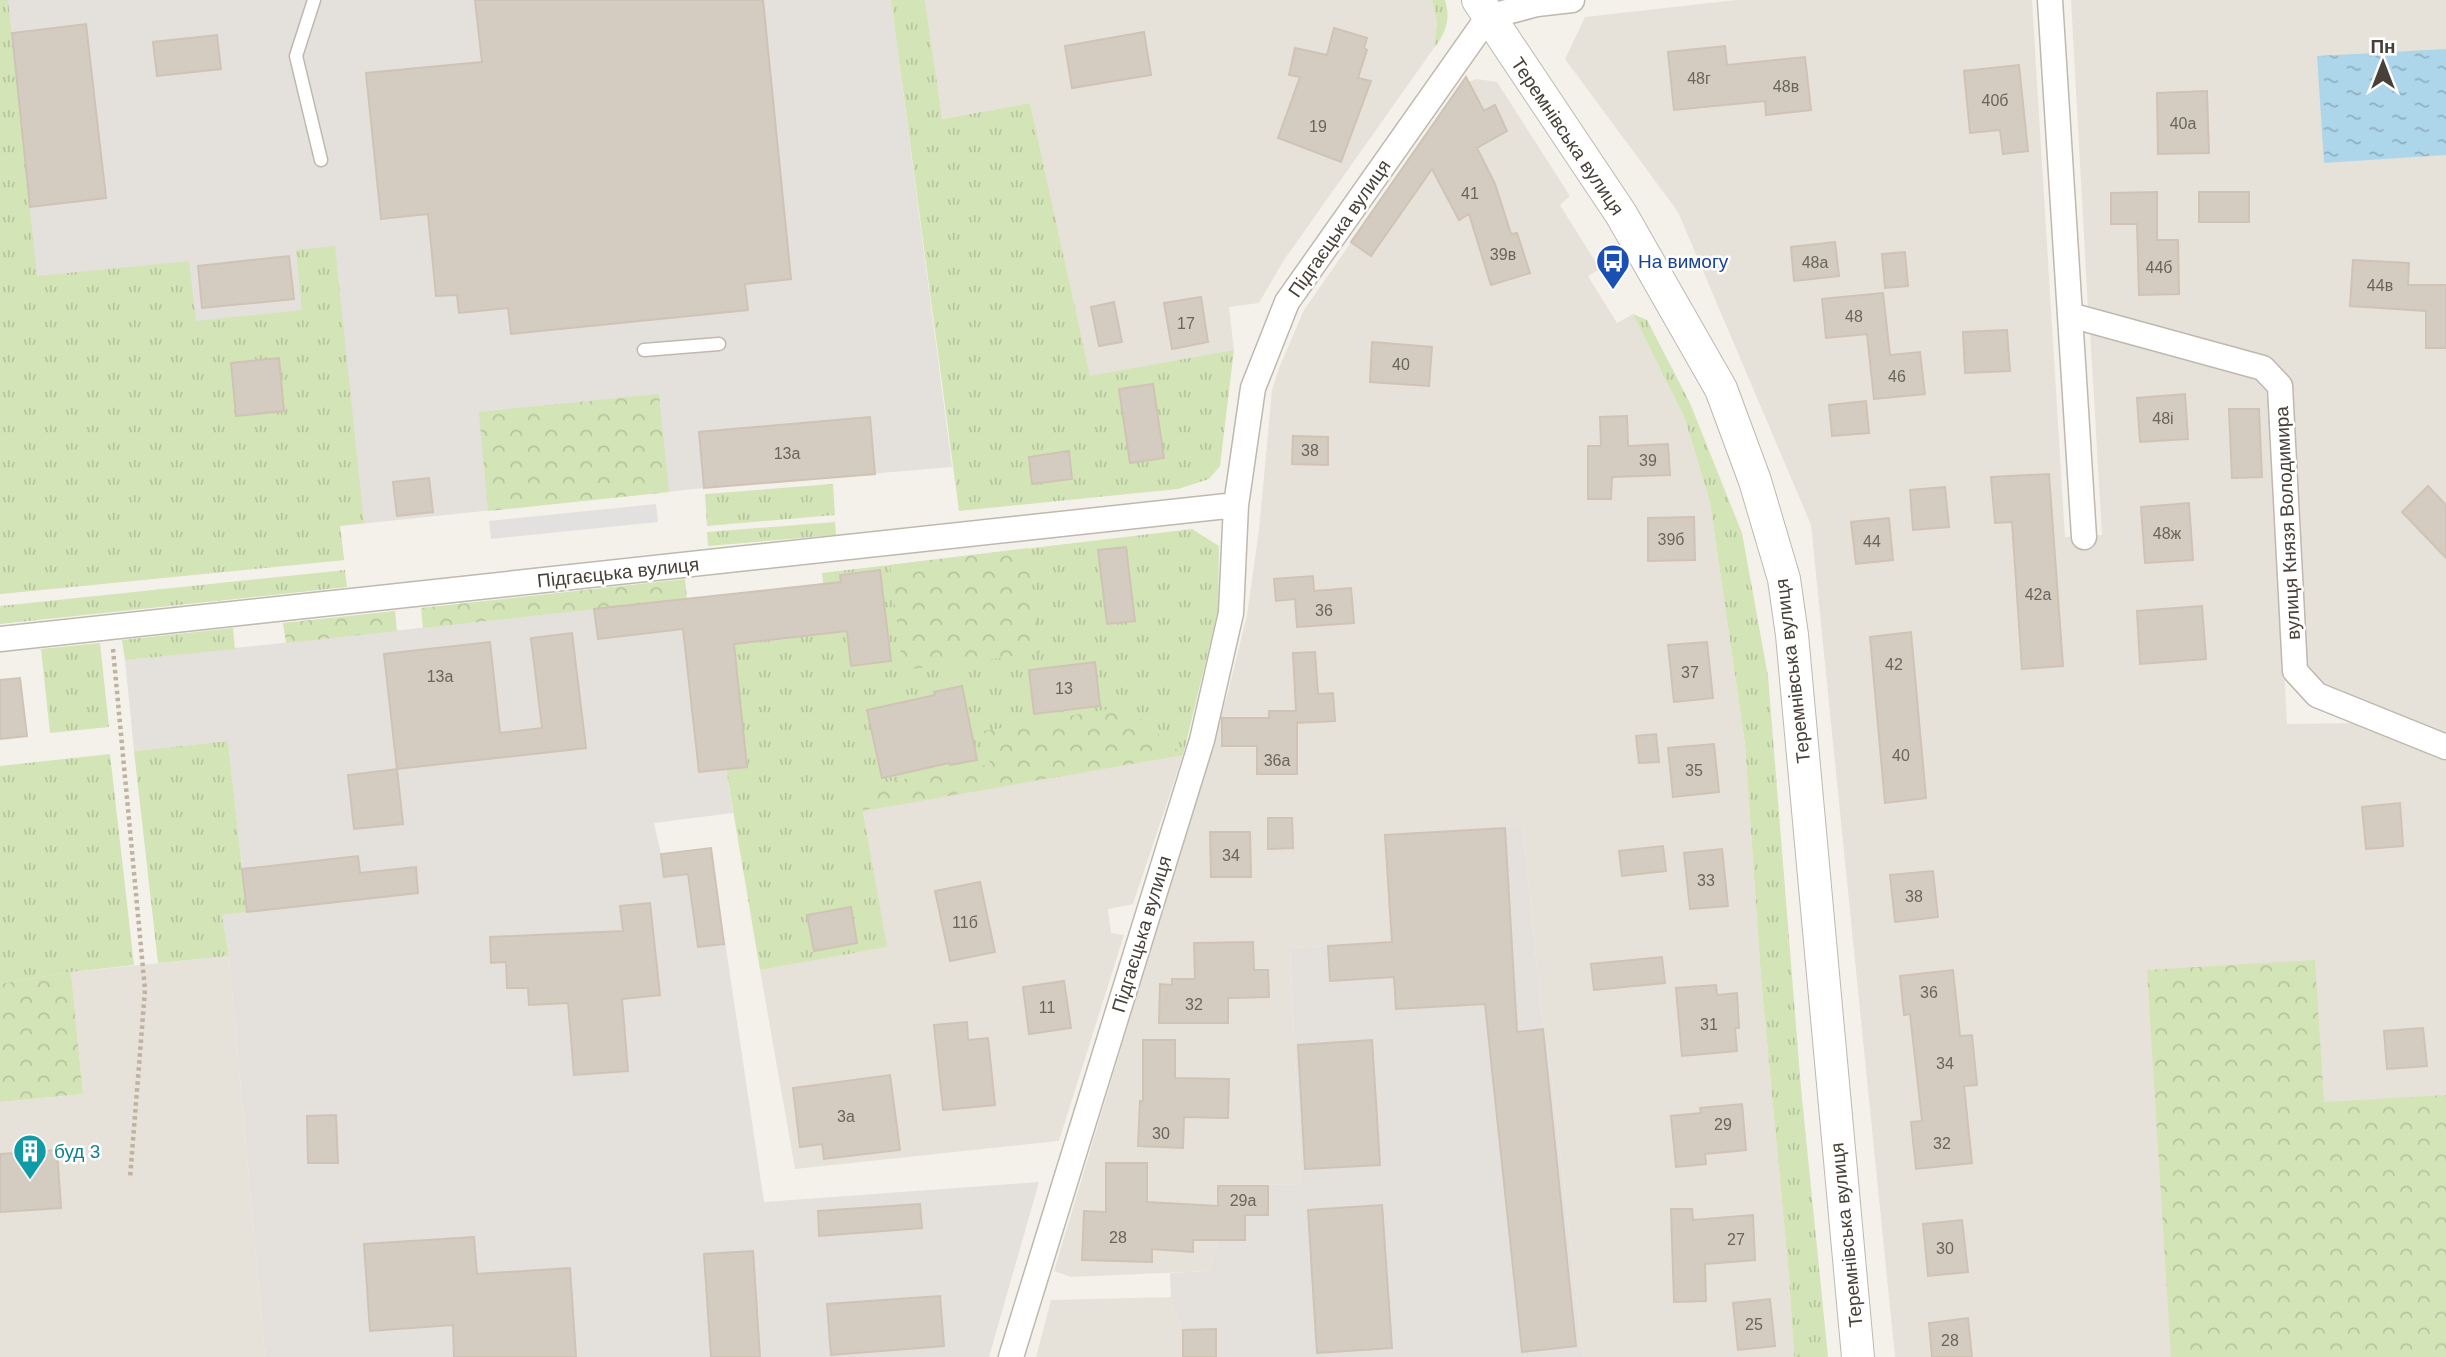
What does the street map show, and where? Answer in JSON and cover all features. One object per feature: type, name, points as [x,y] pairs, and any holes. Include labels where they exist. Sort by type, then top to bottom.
[{"type":"street","points":[[1483,8],[1572,0]]},
{"type":"street","points":[[2050,0],[2084,537]]},
{"type":"street","name":"Підгаєцька вулиця","points":[[1011,1357],[1202,740],[1231,613],[1236,505],[1253,388],[1287,302],[1483,8]]},
{"type":"street","name":"Теремнівська вулиця","points":[[1483,8],[1621,214],[1721,389],[1755,481],[1784,579],[1792,635],[1858,1357]]},
{"type":"street","name":"вулиця Князя Володимира","points":[[2070,315],[2263,368],[2280,386],[2295,671],[2317,695],[2446,747]]},
{"type":"street","name":"Підгаєцька вулиця","points":[[0,639],[1236,505]]},
{"type":"lane","points":[[314,0],[296,56],[321,160]]},
{"type":"lane","points":[[644,350],[719,344]]},
{"type":"path","points":[[111,627],[145,990],[130,1178]]},
{"type":"shaded area","points":[[0,0],[891,0],[952,467],[704,488],[340,526],[344,560],[0,594]]},
{"type":"shaded area","points":[[925,0],[1432,0],[1437,23],[1434,48],[1284,260],[1259,303],[1229,307],[1234,350],[1090,377],[1030,103],[941,119]]},
{"type":"shaded area","points":[[1736,0],[2032,0],[2065,537],[2102,535],[2090,331],[2258,377],[2270,390],[2287,724],[2358,723],[2446,759],[2446,1357],[1895,1357],[1811,525],[1678,212],[1565,59],[1585,17]]},
{"type":"shaded area","points":[[2071,0],[2446,0],[2446,736],[2323,686],[2305,666],[2290,381],[2088,309]]},
{"type":"shaded area","points":[[1477,79],[1497,82],[1570,196],[1560,205],[1600,269],[1588,276],[1617,323],[1633,314],[1685,419],[1710,502],[1745,744],[1761,978],[1794,1357],[1583,1357],[1552,1081],[1543,1029],[1523,827],[1392,942],[1290,948],[1301,1184],[1218,1186],[1218,1240],[1209,1271],[1071,1277],[1054,1271],[1228,692],[1247,615],[1259,530],[1272,390],[1279,368],[1304,310],[1461,84]]},
{"type":"shaded area","points":[[656,504],[658,522],[491,539],[489,521]]},
{"type":"shaded area","points":[[594,609],[598,639],[732,624],[747,767],[726,770],[733,813],[654,823],[661,854],[711,848],[764,1202],[1039,1182],[989,1357],[265,1357],[229,956],[222,915],[247,911],[228,741],[134,751],[125,660]]},
{"type":"shaded area","points":[[1183,755],[1133,904],[1108,909],[1111,933],[1124,935],[1059,1141],[795,1169],[760,970],[886,947],[863,810]]},
{"type":"shaded area","points":[[1523,827],[1543,1029],[1552,1081],[1583,1357],[1183,1357],[1183,1330],[1171,1304],[1170,1273],[1209,1271],[1218,1240],[1218,1186],[1301,1184],[1290,948],[1391,942],[1385,835]]},
{"type":"shaded area","points":[[229,956],[265,1357],[0,1357],[0,1102],[83,1094],[71,972]]},
{"type":"shaded area","points":[[1171,1297],[1171,1304],[1183,1330],[1183,1357],[1036,1357],[1051,1300]]},
{"type":"green space","points":[[0,0],[8,0],[37,276],[189,261],[196,321],[302,310],[296,250],[335,246],[364,523],[340,526],[344,560],[0,594]]},
{"type":"green space","points":[[891,0],[925,0],[942,119],[1030,103],[1090,376],[1234,350],[1220,466],[1209,479],[1178,489],[959,511]]},
{"type":"green space","points":[[1432,0],[1445,0],[1448,13],[1442,37],[1434,48],[1437,23]]},
{"type":"green space","points":[[1633,314],[1647,320],[1690,403],[1742,533],[1768,676],[1801,1088],[1828,1357],[1794,1357],[1761,978],[1745,744],[1710,502],[1685,419]]},
{"type":"green space","points":[[659,394],[669,492],[488,511],[479,412]]},
{"type":"green space","points":[[833,484],[835,515],[707,526],[705,494]]},
{"type":"green space","points":[[835,522],[836,535],[708,546],[707,532]]},
{"type":"green space","points":[[1192,529],[1219,546],[1218,611],[1183,755],[863,811],[887,947],[760,970],[726,769],[747,766],[734,644],[829,633],[822,573]]},
{"type":"green space","points":[[1028,548],[1040,653],[903,670],[890,565]]},
{"type":"green space","points":[[345,570],[347,587],[0,624],[0,606]]},
{"type":"green space","points":[[685,579],[687,599],[423,628],[421,608]]},
{"type":"green space","points":[[395,611],[397,631],[286,643],[283,623]]},
{"type":"green space","points":[[233,628],[235,649],[125,660],[122,640]]},
{"type":"green space","points":[[100,643],[109,727],[50,733],[41,649]]},
{"type":"green space","points":[[1126,706],[1183,755],[863,810],[858,787],[990,764],[984,731]]},
{"type":"green space","points":[[228,741],[247,912],[222,915],[229,956],[158,963],[134,751]]},
{"type":"green space","points":[[110,754],[134,965],[0,984],[0,766]]},
{"type":"green space","points":[[2315,960],[2324,1102],[2446,1095],[2446,1357],[2171,1357],[2147,970]]},
{"type":"green space","points":[[71,972],[83,1094],[0,1102],[0,984]]},
{"type":"water","points":[[2446,49],[2446,155],[2324,163],[2317,56]]},
{"type":"building","points":[[475,0],[763,0],[791,279],[745,284],[748,310],[511,334],[508,308],[459,313],[457,295],[436,296],[428,214],[381,219],[366,73],[482,62]]},
{"type":"building","points":[[86,24],[106,198],[30,207],[12,33]]},
{"type":"building","points":[[1334,28],[1367,38],[1364,48],[1367,50],[1358,78],[1371,81],[1341,162],[1278,138],[1300,77],[1289,75],[1295,48],[1327,55]]},
{"type":"building","points":[[1144,32],[1151,75],[1072,88],[1065,46]]},
{"type":"building","points":[[217,35],[221,69],[157,76],[153,42]]},
{"type":"building","points":[[1725,46],[1727,65],[1805,57],[1811,110],[1766,115],[1765,101],[1674,110],[1668,52]]},
{"type":"building","points":[[2019,65],[2028,151],[2003,154],[2000,130],[1970,133],[1964,71]]},
{"type":"building","points":[[1466,77],[1484,111],[1495,105],[1507,131],[1477,148],[1495,184],[1511,234],[1517,233],[1530,273],[1491,285],[1469,214],[1459,220],[1432,169],[1371,256],[1351,242]]},
{"type":"building","points":[[2207,91],[2209,153],[2158,154],[2157,93]]},
{"type":"building","points":[[2157,192],[2157,240],[2178,240],[2179,294],[2139,295],[2137,224],[2111,224],[2111,193]]},
{"type":"building","points":[[2199,192],[2249,192],[2249,222],[2199,222]]},
{"type":"building","points":[[1835,242],[1839,276],[1794,281],[1791,247]]},
{"type":"building","points":[[1905,252],[1908,286],[1885,288],[1882,254]]},
{"type":"building","points":[[289,256],[294,299],[202,308],[198,266]]},
{"type":"building","points":[[2353,260],[2409,263],[2408,285],[2446,285],[2446,348],[2426,348],[2426,311],[2350,306]]},
{"type":"building","points":[[1883,293],[1890,355],[1920,352],[1925,394],[1874,399],[1867,334],[1826,338],[1822,299]]},
{"type":"building","points":[[1201,297],[1208,342],[1172,349],[1164,303]]},
{"type":"building","points":[[1114,302],[1122,342],[1099,346],[1091,307]]},
{"type":"building","points":[[2007,330],[2010,371],[1965,373],[1963,332]]},
{"type":"building","points":[[1372,342],[1432,347],[1429,386],[1370,382]]},
{"type":"building","points":[[279,358],[284,411],[236,416],[231,363]]},
{"type":"building","points":[[1153,384],[1164,458],[1130,463],[1119,389]]},
{"type":"building","points":[[2185,394],[2188,439],[2140,442],[2137,398]]},
{"type":"building","points":[[1866,401],[1869,433],[1832,436],[1829,405]]},
{"type":"building","points":[[2229,409],[2259,409],[2262,477],[2232,478]]},
{"type":"building","points":[[1627,416],[1628,446],[1668,444],[1670,475],[1612,477],[1611,499],[1588,499],[1588,446],[1601,446],[1600,417]]},
{"type":"building","points":[[870,417],[875,474],[704,488],[699,432]]},
{"type":"building","points":[[1293,436],[1328,437],[1328,465],[1292,464]]},
{"type":"building","points":[[1069,451],[1072,479],[1032,484],[1029,457]]},
{"type":"building","points":[[2049,474],[2063,666],[2022,669],[2012,522],[1995,523],[1991,477]]},
{"type":"building","points":[[429,478],[433,512],[397,516],[393,482]]},
{"type":"building","points":[[2428,486],[2446,505],[2446,558],[2402,512]]},
{"type":"building","points":[[1945,487],[1949,527],[1913,530],[1910,490]]},
{"type":"building","points":[[2189,503],[2193,560],[2145,563],[2141,507]]},
{"type":"building","points":[[1694,517],[1695,560],[1648,561],[1648,518]]},
{"type":"building","points":[[1889,518],[1893,560],[1856,564],[1851,522]]},
{"type":"building","points":[[1126,547],[1135,621],[1107,624],[1098,550]]},
{"type":"building","points":[[880,570],[891,661],[851,666],[847,631],[734,644],[747,767],[699,772],[683,629],[598,639],[594,609],[841,582],[840,575]]},
{"type":"building","points":[[1313,576],[1314,591],[1351,588],[1354,623],[1297,627],[1295,599],[1276,601],[1274,579]]},
{"type":"building","points":[[2202,606],[2206,659],[2140,664],[2137,611]]},
{"type":"building","points":[[1911,632],[1926,798],[1885,803],[1870,637]]},
{"type":"building","points":[[572,633],[586,748],[397,769],[384,654],[490,642],[500,733],[542,728],[531,638]]},
{"type":"building","points":[[1707,642],[1713,698],[1674,702],[1668,645]]},
{"type":"building","points":[[1315,652],[1318,694],[1333,693],[1335,721],[1297,723],[1297,774],[1257,774],[1257,746],[1222,746],[1222,718],[1269,718],[1269,711],[1296,711],[1293,653]]},
{"type":"building","points":[[1095,662],[1100,706],[1034,714],[1029,670]]},
{"type":"building","points":[[20,678],[27,736],[0,739],[0,680]]},
{"type":"building","points":[[962,686],[977,760],[949,763],[882,778],[867,710],[935,695],[934,692]]},
{"type":"building","points":[[1656,734],[1659,762],[1639,763],[1636,736]]},
{"type":"building","points":[[1714,744],[1719,792],[1673,797],[1668,748]]},
{"type":"building","points":[[397,769],[403,824],[354,829],[348,775]]},
{"type":"building","points":[[2400,803],[2403,846],[2366,849],[2362,807]]},
{"type":"building","points":[[1268,818],[1292,818],[1293,848],[1268,849]]},
{"type":"building","points":[[1505,828],[1517,1032],[1543,1029],[1576,1346],[1522,1352],[1485,1004],[1396,1009],[1394,977],[1330,981],[1328,946],[1392,942],[1385,835]]},
{"type":"building","points":[[1210,832],[1250,832],[1251,877],[1211,877]]},
{"type":"building","points":[[1663,846],[1666,871],[1622,876],[1619,851]]},
{"type":"building","points":[[711,848],[724,944],[698,947],[688,874],[664,877],[661,854]]},
{"type":"building","points":[[1722,849],[1728,906],[1690,909],[1684,853]]},
{"type":"building","points":[[358,856],[360,873],[416,867],[418,893],[247,912],[242,869]]},
{"type":"building","points":[[1933,871],[1938,917],[1895,922],[1890,875]]},
{"type":"building","points":[[980,882],[995,952],[950,961],[935,891]]},
{"type":"building","points":[[650,903],[660,995],[622,999],[628,1071],[574,1075],[568,1003],[529,1005],[528,988],[507,988],[506,962],[491,963],[490,937],[623,931],[620,906]]},
{"type":"building","points":[[851,907],[857,943],[814,951],[807,915]]},
{"type":"building","points":[[1253,942],[1254,970],[1268,970],[1269,997],[1228,998],[1228,1023],[1159,1023],[1160,984],[1172,985],[1172,979],[1195,979],[1194,943]]},
{"type":"building","points":[[1662,957],[1665,983],[1594,990],[1591,964]]},
{"type":"building","points":[[1953,970],[1960,1036],[1972,1035],[1977,1085],[1964,1086],[1972,1163],[1916,1169],[1911,1122],[1922,1121],[1910,1014],[1904,1015],[1900,976]]},
{"type":"building","points":[[1064,981],[1071,1028],[1029,1034],[1023,987]]},
{"type":"building","points":[[1716,985],[1717,995],[1737,993],[1737,1051],[1682,1056],[1676,988]]},
{"type":"building","points":[[967,1022],[968,1040],[988,1038],[995,1105],[943,1110],[934,1025]]},
{"type":"building","points":[[2423,1028],[2427,1066],[2387,1069],[2384,1031]]},
{"type":"building","points":[[1143,1040],[1175,1040],[1175,1078],[1229,1079],[1228,1118],[1184,1117],[1183,1148],[1138,1146],[1140,1101],[1143,1101]]},
{"type":"building","points":[[1372,1040],[1380,1165],[1305,1169],[1298,1045]]},
{"type":"building","points":[[890,1075],[900,1150],[824,1159],[822,1144],[800,1147],[793,1088]]},
{"type":"building","points":[[1742,1104],[1746,1150],[1705,1154],[1706,1164],[1676,1167],[1671,1116],[1701,1113],[1700,1108]]},
{"type":"building","points":[[336,1115],[338,1163],[308,1163],[307,1116]]},
{"type":"building","name":"буд 3","points":[[57,1150],[61,1208],[0,1212],[0,1154]]},
{"type":"building","points":[[1106,1163],[1147,1163],[1147,1202],[1218,1206],[1218,1186],[1268,1186],[1268,1215],[1245,1215],[1245,1240],[1193,1240],[1193,1252],[1152,1249],[1152,1262],[1082,1260],[1084,1211],[1106,1212]]},
{"type":"building","points":[[920,1204],[922,1228],[819,1236],[818,1211]]},
{"type":"building","points":[[1382,1205],[1392,1348],[1317,1353],[1308,1210]]},
{"type":"building","points":[[1671,1209],[1692,1209],[1693,1220],[1753,1215],[1755,1260],[1705,1264],[1706,1301],[1674,1302]]},
{"type":"building","points":[[1962,1220],[1968,1272],[1928,1276],[1923,1224]]},
{"type":"building","points":[[474,1237],[477,1274],[570,1268],[576,1357],[454,1357],[453,1325],[370,1331],[364,1244]]},
{"type":"building","points":[[753,1251],[760,1357],[711,1357],[704,1254]]},
{"type":"building","points":[[940,1296],[944,1346],[831,1355],[827,1304]]},
{"type":"building","points":[[1770,1299],[1775,1346],[1738,1350],[1733,1303]]},
{"type":"building","points":[[1968,1318],[1972,1357],[1932,1357],[1929,1323]]},
{"type":"building","points":[[1216,1329],[1216,1357],[1183,1357],[1183,1330]]},
{"type":"place","name":"На вимогу","points":[[1613,291]]},
{"type":"place","name":"буд 3","points":[[30,1181]]}]
